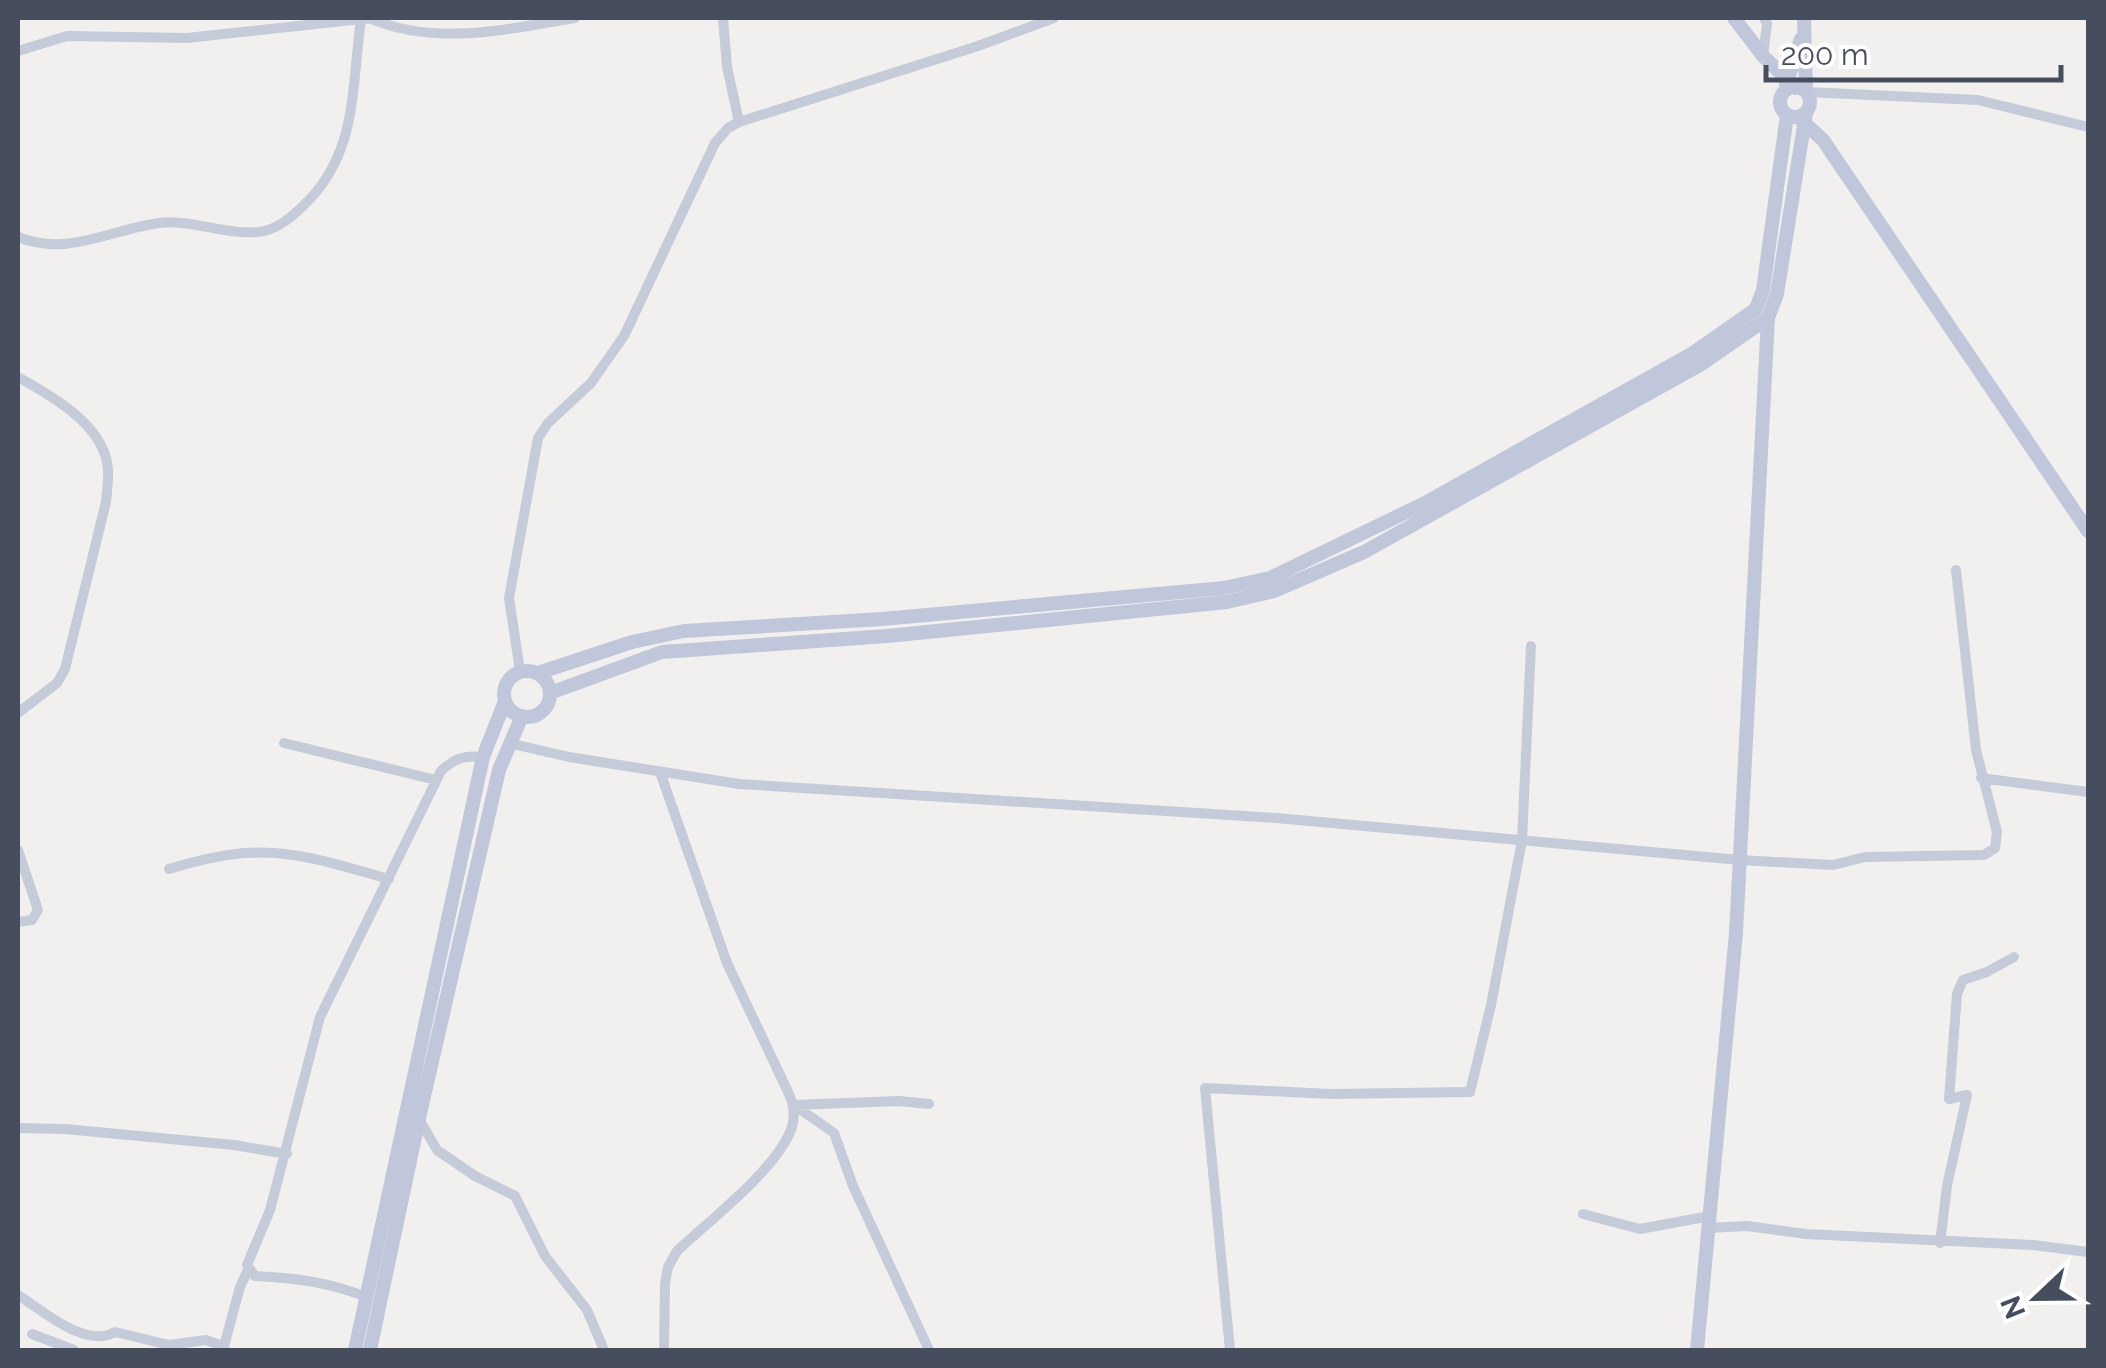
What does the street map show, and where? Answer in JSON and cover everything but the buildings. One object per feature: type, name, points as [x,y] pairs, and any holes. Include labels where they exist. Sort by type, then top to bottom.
[{"type":"street","points":[[18,51],[67,36],[188,38],[367,19],[403,30],[458,34],[511,23],[575,18]]},
{"type":"street","points":[[723,18],[727,67],[739,122]]},
{"type":"street","points":[[520,672],[508,598],[538,438],[548,423],[604,368],[624,336],[715,143],[739,122],[931,62],[1054,18]]},
{"type":"street","points":[[1734,18],[1823,140],[2088,531]]},
{"type":"street","points":[[1764,18],[1764,56],[1796,102]]},
{"type":"street","points":[[1697,1350],[1740,860],[1768,318],[1777,294],[1804,18]]},
{"type":"street","points":[[18,237],[52,247],[162,222],[256,233],[284,221],[315,193],[336,165],[348,132],[367,19]]},
{"type":"street","points":[[355,1350],[483,757],[505,700],[506,683],[520,672],[538,673],[632,642],[684,631],[882,620],[1224,588],[1289,571],[1423,504],[1724,334],[1756,309],[1763,290],[1796,102],[1803,34]]},
{"type":"street","points":[[1796,102],[1978,100],[2088,127]]},
{"type":"street","points":[[550,693],[662,652],[906,634],[1227,602],[1274,591],[1364,552],[1430,516],[1700,365],[1768,318]]},
{"type":"street","points":[[18,377],[54,397],[91,431],[107,462],[108,480],[65,669],[57,683],[18,713]]},
{"type":"street","points":[[509,742],[738,784],[1276,818],[1740,860],[1833,864],[1865,857],[1984,855],[1995,848],[1997,832],[1981,778],[1956,570]]},
{"type":"street","points":[[1230,1350],[1204,1088],[1331,1094],[1470,1092],[1522,840],[1531,646]]},
{"type":"street","points":[[505,700],[511,711],[522,716],[539,714],[548,704],[550,693],[538,673]]},
{"type":"street","points":[[370,1350],[499,770],[522,716]]},
{"type":"street","points":[[284,743],[436,780]]},
{"type":"street","points":[[18,1295],[90,1337],[104,1338],[115,1332],[169,1345],[189,1340],[223,1348],[247,1266],[270,1210],[320,1017],[436,780],[453,760],[483,757]]},
{"type":"street","points":[[660,772],[727,963],[794,1105],[834,1133],[853,1186],[929,1350]]},
{"type":"street","points":[[1981,778],[2088,792]]},
{"type":"street","points":[[18,850],[38,910],[32,920],[18,922]]},
{"type":"street","points":[[170,869],[213,856],[279,851],[389,879]]},
{"type":"street","points":[[1940,1243],[1949,1172],[1967,1095],[1949,1099],[1957,994],[1963,980],[1988,972],[2014,956]]},
{"type":"street","points":[[794,1105],[900,1101],[929,1104]]},
{"type":"street","points":[[664,1350],[668,1267],[677,1251],[776,1156],[792,1130],[794,1105]]},
{"type":"street","points":[[419,1118],[437,1150],[515,1196],[545,1256],[587,1310],[604,1350]]},
{"type":"street","points":[[18,1128],[65,1129],[286,1154]]},
{"type":"street","points":[[1583,1214],[1640,1229],[1709,1222],[1806,1234],[2033,1245],[2088,1252]]},
{"type":"street","points":[[248,1270],[256,1276],[335,1284],[366,1297]]},
{"type":"street","points":[[32,1334],[74,1350]]}]
